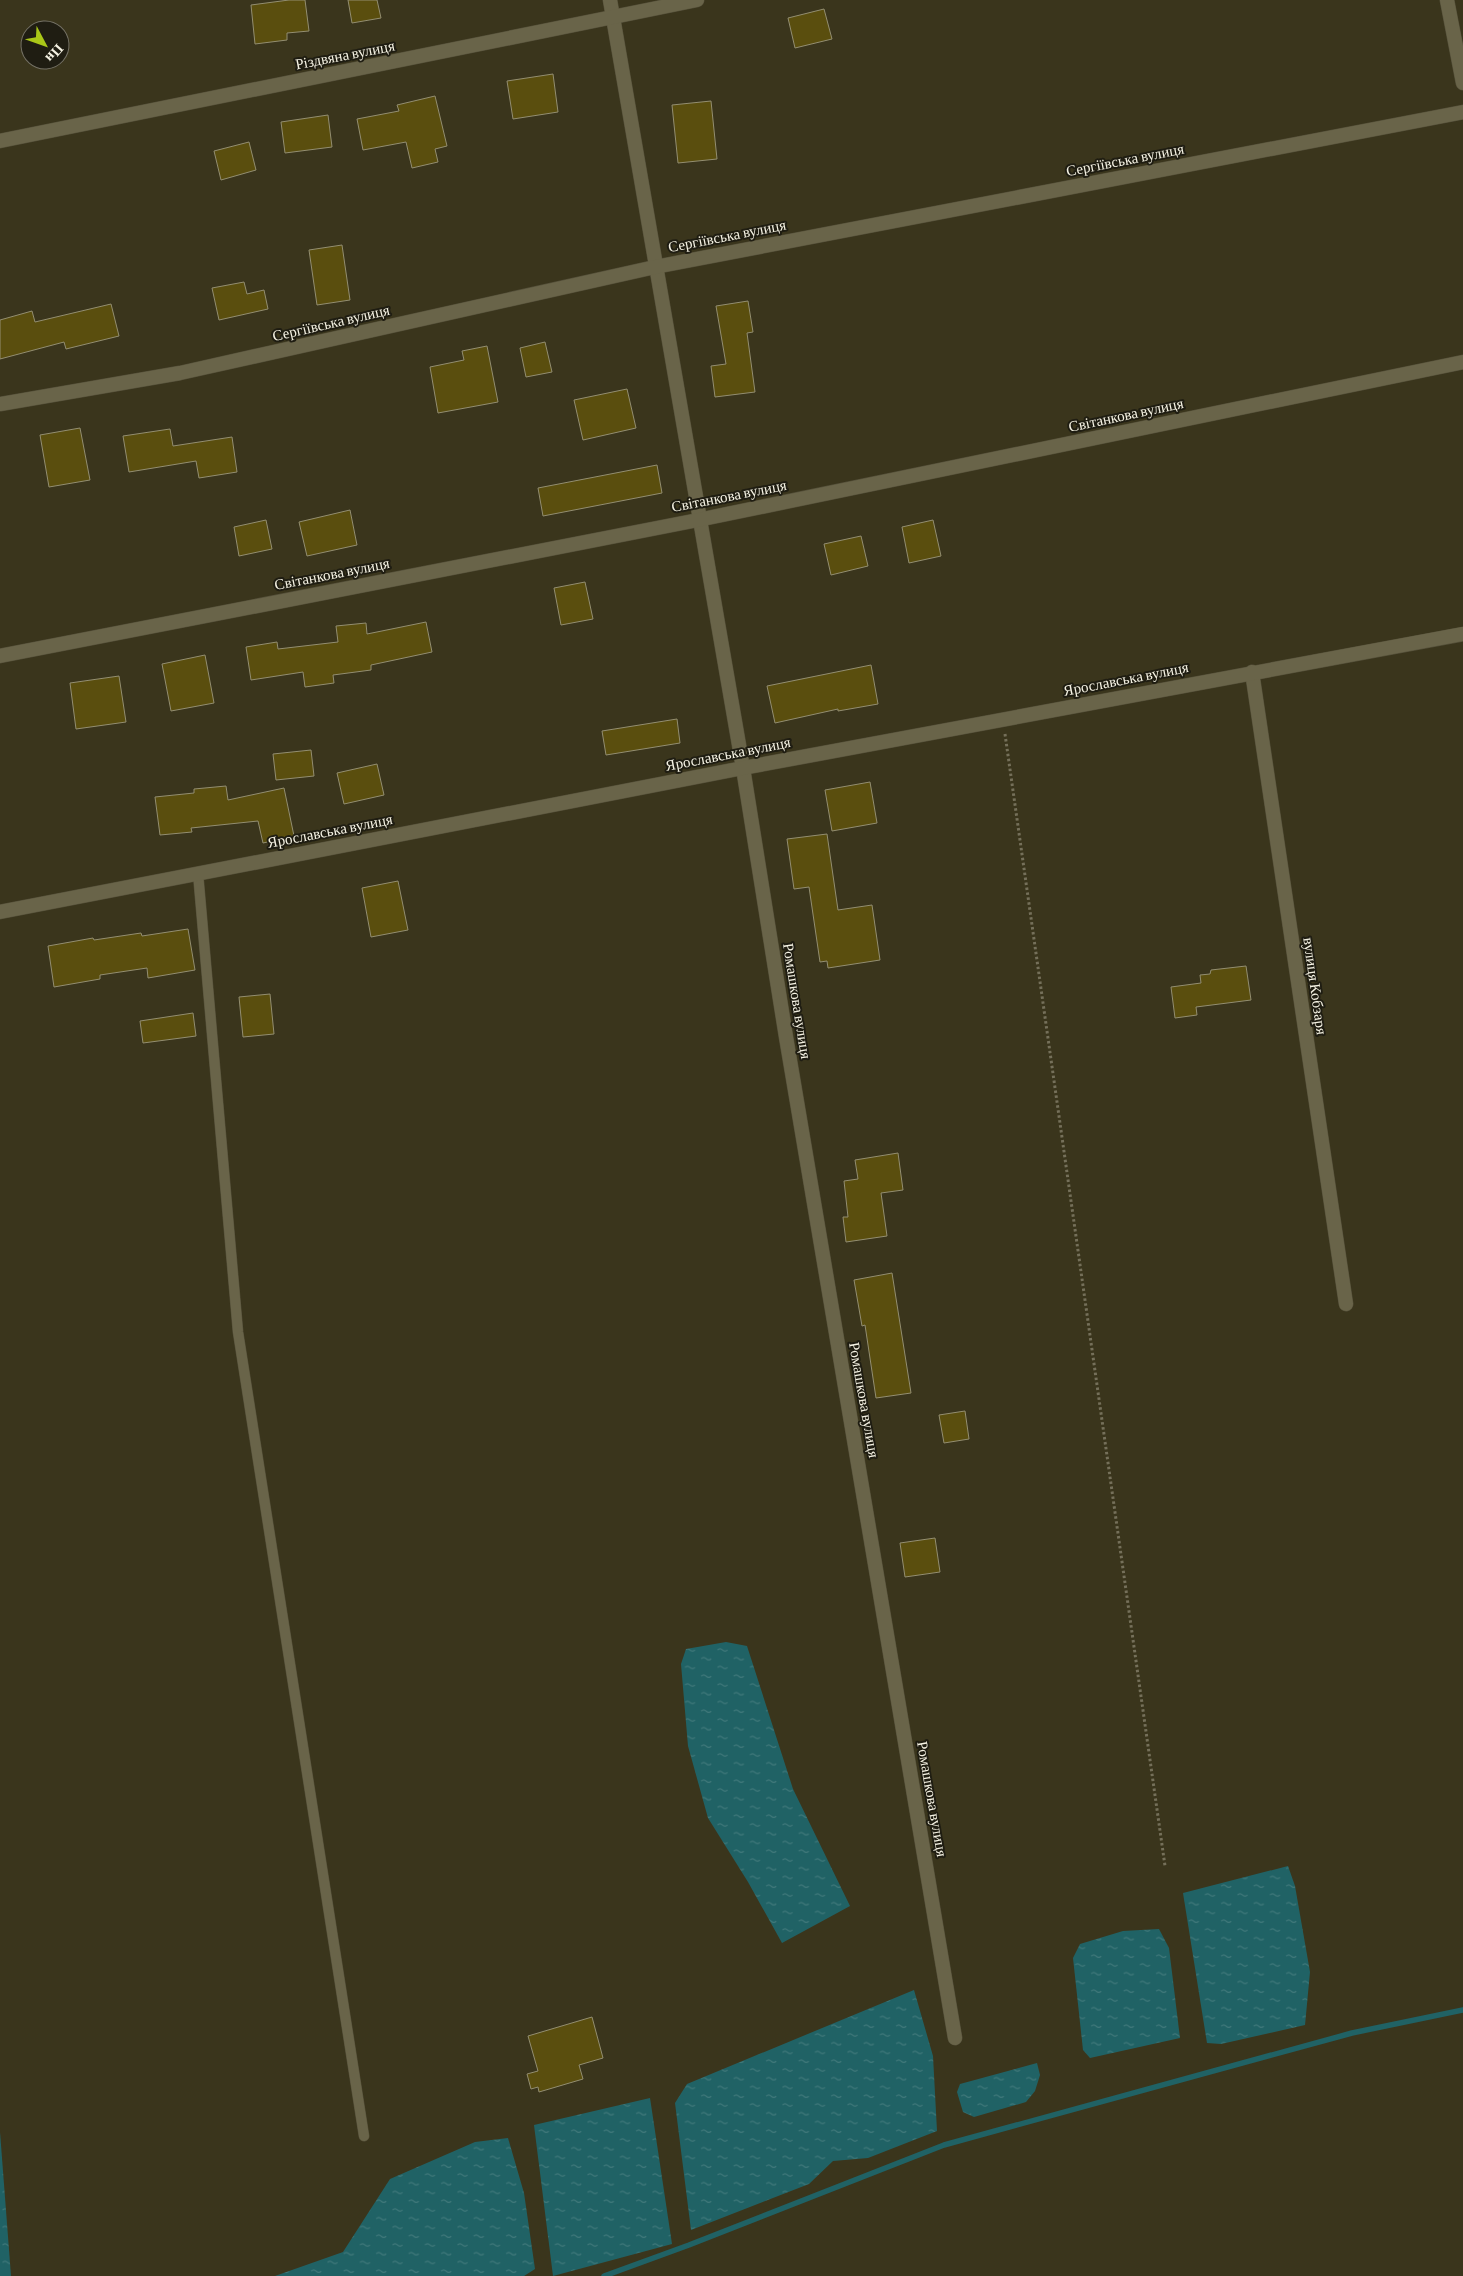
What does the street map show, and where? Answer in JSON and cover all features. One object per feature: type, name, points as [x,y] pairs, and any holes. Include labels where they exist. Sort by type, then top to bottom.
[{"type":"street","name":"Ромашкова вулиця","points":[[610,0],[698,520],[743,768],[791,1067],[956,2038]]},
{"type":"street","name":"Різдвяна вулиця","points":[[0,141],[697,0]]},
{"type":"street","points":[[1447,0],[1463,83]]},
{"type":"street","name":"Сергіївська вулиця","points":[[0,404],[180,373],[655,267],[1463,112]]},
{"type":"street","name":"Світанкова вулиця","points":[[0,656],[698,520],[1463,362]]},
{"type":"street","name":"Ярославська вулиця","points":[[0,912],[743,768],[1463,634]]},
{"type":"street","name":"вулиця Кобзаря","points":[[1252,672],[1346,1304]]},
{"type":"lane","points":[[198,873],[238,1332],[364,2136]]},
{"type":"path","points":[[1003,719],[1165,1866]]},
{"type":"water","points":[[726,1642],[747,1646],[793,1789],[850,1906],[782,1943],[748,1882],[708,1818],[688,1746],[681,1664],[686,1649]]},
{"type":"water","points":[[1288,1866],[1295,1886],[1310,1972],[1305,2025],[1221,2044],[1207,2043],[1183,1893]]},
{"type":"water","points":[[1159,1929],[1169,1948],[1180,2038],[1090,2058],[1083,2050],[1073,1958],[1080,1944],[1123,1931]]},
{"type":"water","points":[[914,1990],[933,2056],[937,2131],[868,2158],[833,2161],[809,2184],[691,2230],[675,2103],[687,2084]]},
{"type":"water","points":[[1037,2063],[1040,2075],[1035,2091],[1026,2102],[974,2117],[963,2112],[957,2092],[960,2084]]},
{"type":"water","points":[[650,2098],[672,2244],[553,2276],[534,2125]]},
{"type":"water","points":[[0,2132],[11,2276],[0,2276]]},
{"type":"water","points":[[508,2138],[524,2193],[535,2269],[524,2276],[275,2276],[343,2252],[390,2179],[475,2142]]},
{"type":"building","points":[[305,0],[309,31],[287,33],[287,40],[255,44],[251,5]]},
{"type":"building","points":[[348,0],[377,0],[381,18],[352,23]]},
{"type":"building","points":[[824,9],[832,39],[795,48],[788,18]]},
{"type":"building","points":[[553,74],[558,112],[513,119],[507,81]]},
{"type":"building","points":[[435,96],[447,146],[435,149],[438,162],[412,168],[406,142],[363,150],[357,119],[399,111],[397,105]]},
{"type":"building","points":[[711,101],[717,159],[678,163],[672,105]]},
{"type":"building","points":[[328,115],[332,147],[285,153],[281,122]]},
{"type":"building","points":[[249,142],[256,170],[221,180],[214,151]]},
{"type":"building","points":[[342,245],[350,300],[317,305],[309,250]]},
{"type":"building","points":[[244,282],[247,294],[264,290],[268,309],[219,320],[212,288]]},
{"type":"building","points":[[748,301],[753,332],[747,333],[755,392],[715,397],[711,366],[726,364],[716,306]]},
{"type":"building","points":[[111,304],[119,336],[66,349],[64,342],[0,359],[0,320],[32,311],[35,322]]},
{"type":"building","points":[[545,342],[552,372],[526,377],[520,348]]},
{"type":"building","points":[[487,346],[498,402],[438,413],[430,367],[464,360],[462,351]]},
{"type":"building","points":[[627,389],[636,428],[583,440],[574,400]]},
{"type":"building","points":[[80,428],[90,480],[49,487],[40,435]]},
{"type":"building","points":[[170,429],[173,446],[232,437],[237,472],[199,478],[196,461],[129,472],[123,436]]},
{"type":"building","points":[[657,465],[662,493],[543,516],[538,488]]},
{"type":"building","points":[[350,510],[357,545],[307,556],[299,522]]},
{"type":"building","points":[[266,520],[272,549],[239,556],[234,527]]},
{"type":"building","points":[[933,520],[941,556],[909,563],[902,527]]},
{"type":"building","points":[[861,536],[868,566],[831,575],[824,544]]},
{"type":"building","points":[[585,582],[593,619],[561,625],[554,588]]},
{"type":"building","points":[[426,622],[432,652],[371,665],[371,670],[333,675],[334,683],[305,687],[303,672],[251,680],[246,647],[277,642],[278,649],[338,642],[336,626],[366,623],[367,634]]},
{"type":"building","points":[[205,655],[214,703],[171,711],[162,664]]},
{"type":"building","points":[[871,665],[878,704],[838,711],[838,709],[775,723],[767,686]]},
{"type":"building","points":[[119,676],[126,722],[76,729],[70,683]]},
{"type":"building","points":[[677,719],[680,743],[606,755],[602,731]]},
{"type":"building","points":[[311,750],[314,776],[276,780],[273,754]]},
{"type":"building","points":[[377,764],[384,795],[344,804],[337,773]]},
{"type":"building","points":[[870,782],[877,823],[832,831],[825,790]]},
{"type":"building","points":[[226,786],[228,800],[284,788],[294,836],[263,843],[258,821],[191,828],[192,832],[160,835],[155,797],[194,793],[194,789]]},
{"type":"building","points":[[827,834],[838,910],[872,905],[880,960],[828,968],[827,961],[820,962],[809,887],[794,889],[787,839]]},
{"type":"building","points":[[398,881],[408,930],[371,937],[362,888]]},
{"type":"building","points":[[188,929],[195,970],[148,978],[147,968],[100,975],[100,979],[54,987],[48,946],[93,938],[94,940],[141,933],[142,936]]},
{"type":"building","points":[[1246,966],[1251,1000],[1196,1007],[1197,1015],[1175,1018],[1171,987],[1201,983],[1200,975],[1210,974],[1211,970]]},
{"type":"building","points":[[270,994],[274,1034],[243,1037],[239,997]]},
{"type":"building","points":[[193,1013],[196,1036],[143,1043],[140,1021]]},
{"type":"building","points":[[898,1153],[903,1190],[881,1193],[887,1236],[846,1242],[843,1217],[848,1217],[844,1181],[858,1179],[855,1160]]},
{"type":"building","points":[[892,1273],[911,1393],[876,1398],[865,1325],[862,1326],[854,1280]]},
{"type":"building","points":[[965,1411],[969,1439],[944,1443],[939,1415]]},
{"type":"building","points":[[935,1538],[940,1572],[905,1577],[900,1543]]},
{"type":"building","points":[[592,2017],[603,2058],[579,2065],[583,2079],[539,2092],[538,2087],[531,2089],[527,2074],[538,2071],[528,2036]]},
{"type":"waterway","points":[[604,2276],[689,2245],[944,2145],[1352,2033],[1463,2010]]}]
